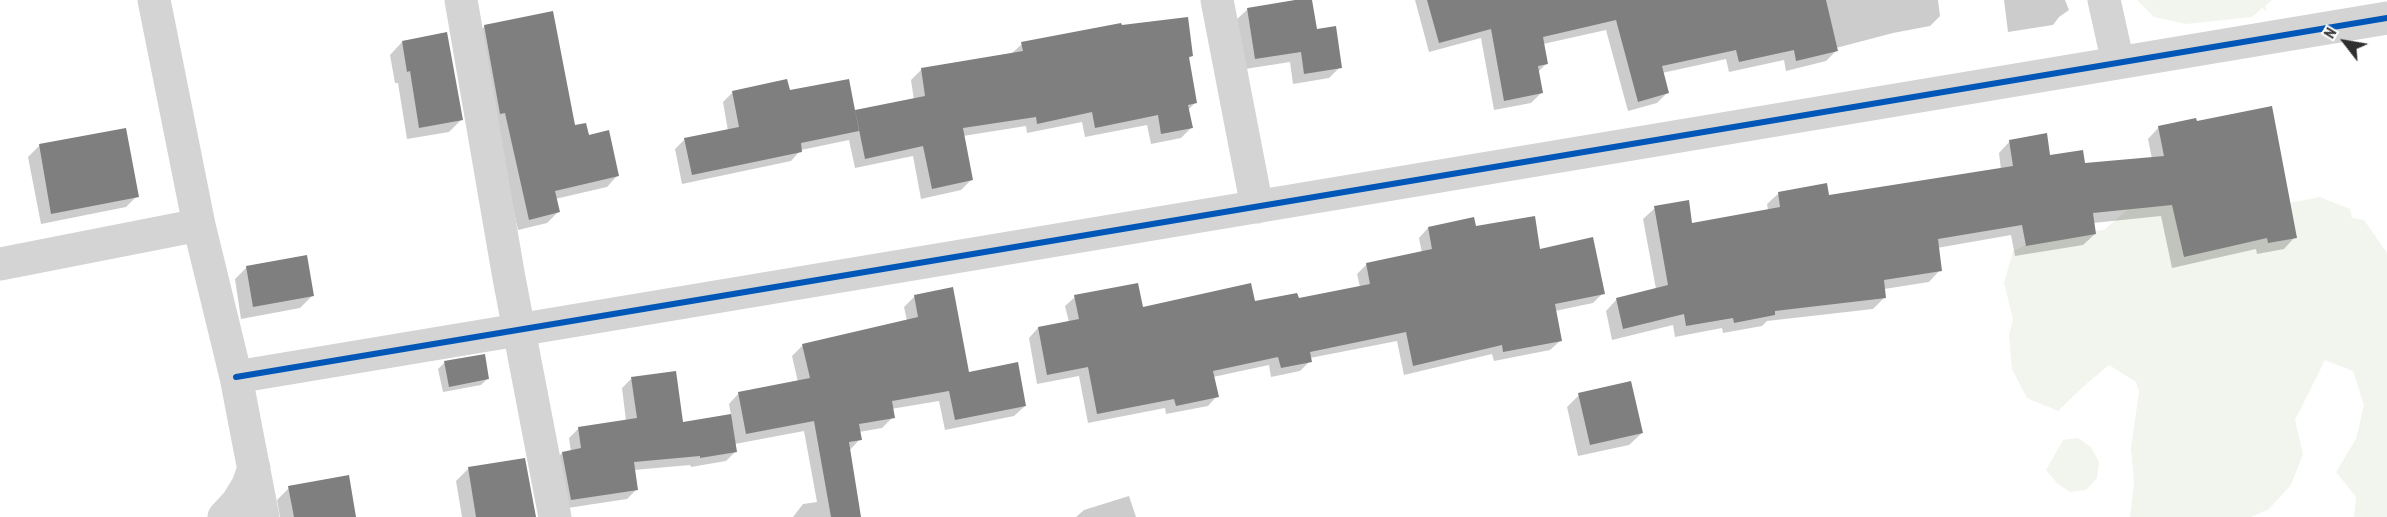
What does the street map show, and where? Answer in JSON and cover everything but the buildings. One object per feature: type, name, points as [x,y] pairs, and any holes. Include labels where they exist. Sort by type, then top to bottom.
[{"type":"street","points":[[154,0],[199,225],[236,377],[263,517]]},
{"type":"street","points":[[461,0],[518,330],[555,517]]},
{"type":"street","points":[[1217,0],[1257,207]]},
{"type":"street","points":[[2104,0],[2118,63]]},
{"type":"street","points":[[236,377],[2387,18]]},
{"type":"street","points":[[0,264],[199,225]]},
{"type":"street","points":[[224,517],[237,503],[248,485],[254,468]]},
{"type":"shaded area","points":[[2137,0],[2272,0],[2265,6],[2267,11],[2262,8],[2252,17],[2186,24],[2154,17]]},
{"type":"shaded area","points":[[2147,193],[2289,203],[2320,197],[2350,209],[2352,218],[2364,220],[2387,253],[2387,517],[2354,517],[2356,497],[2336,472],[2356,439],[2364,405],[2353,371],[2325,360],[2295,420],[2303,454],[2291,485],[2269,509],[2251,517],[2130,517],[2134,483],[2131,448],[2139,392],[2136,382],[2109,365],[2058,411],[2027,398],[2012,369],[2009,335],[2013,319],[2004,283],[2013,251],[2042,237],[2104,230]]},
{"type":"shaded area","points":[[2078,438],[2091,447],[2099,462],[2097,478],[2086,490],[2070,492],[2057,483],[2046,470],[2063,440]]},
{"type":"cycle path","points":[[236,377],[2387,18]]}]
